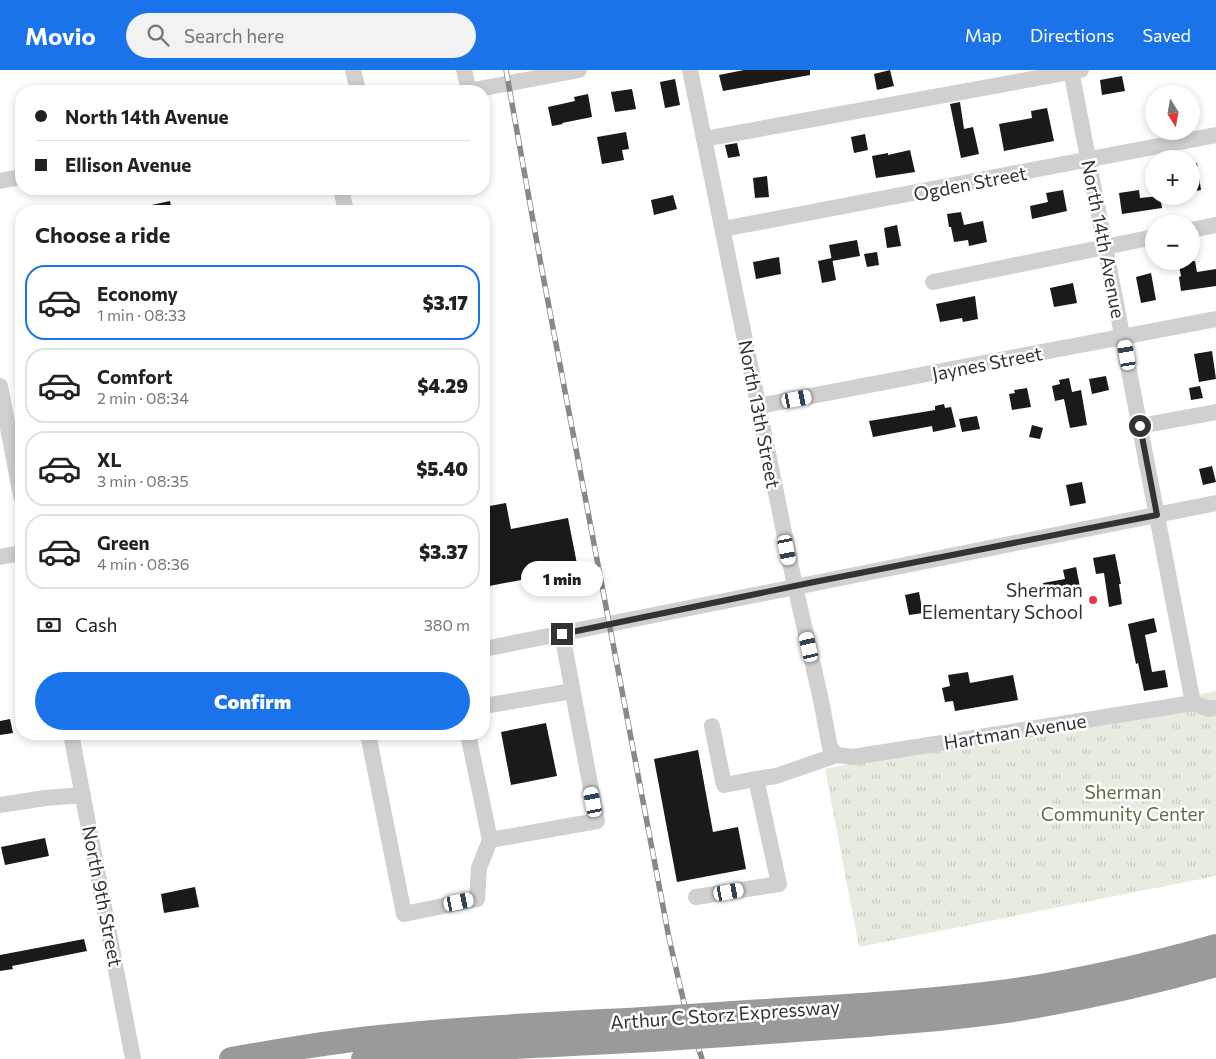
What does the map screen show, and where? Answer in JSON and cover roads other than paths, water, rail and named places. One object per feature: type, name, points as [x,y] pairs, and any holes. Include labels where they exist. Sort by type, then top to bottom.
[{"type":"highway","name":"Arthur C Storz Expressway","points":[[737,1023],[869,1005],[943,999],[1080,979],[1136,967],[1216,946]]},
{"type":"highway","name":"Arthur C Storz Expressway","points":[[363,1059],[646,1029],[737,1023],[947,1018],[1012,1010],[1081,998],[1137,986],[1216,965]]},
{"type":"highway","name":"Arthur C Storz Expressway","points":[[231,1059],[369,1038],[456,1030],[646,1029]]},
{"type":"street","points":[[353,70],[357,85]]},
{"type":"street","points":[[464,70],[468,85]]},
{"type":"street","points":[[490,87],[579,70]]},
{"type":"street","name":"North 13th Street","points":[[690,70],[794,586],[821,700],[830,748],[837,755]]},
{"type":"street","points":[[704,139],[1075,71]]},
{"type":"street","name":"North 14th Avenue","points":[[1075,71],[1088,160],[1194,703]]},
{"type":"street","name":"Ogden Street","points":[[723,229],[1216,136]]},
{"type":"street","points":[[0,181],[15,178]]},
{"type":"street","points":[[1200,228],[1216,225]]},
{"type":"street","points":[[933,282],[1145,239]]},
{"type":"street","name":"Jaynes Street","points":[[758,406],[1216,319]]},
{"type":"street","points":[[0,386],[15,465]]},
{"type":"street","points":[[1140,426],[1216,412]]},
{"type":"street","points":[[490,648],[1216,503]]},
{"type":"street","points":[[0,557],[15,554]]},
{"type":"street","points":[[490,840],[596,821],[562,634]]},
{"type":"street","points":[[490,705],[572,691]]},
{"type":"street","points":[[1194,703],[1208,709],[1216,708]]},
{"type":"street","name":"Hartman Avenue","points":[[837,755],[853,757],[1194,703]]},
{"type":"street","points":[[712,726],[724,785],[776,776],[837,755]]},
{"type":"street","name":"North 9th Street","points":[[72,740],[133,1059]]},
{"type":"street","points":[[369,740],[404,914],[477,899],[479,868],[490,840],[469,740]]},
{"type":"street","points":[[696,897],[779,884],[756,779]]},
{"type":"street","points":[[0,805],[28,800],[83,796]]},
{"type":"railway","points":[[506,70],[541,265],[669,938],[684,1003],[702,1059]]},
{"type":"place","name":"Sherman Elementary School","points":[[1093,600]]},
{"type":"park label","name":"Sherman Community Center","points":[[1123,802]]}]
